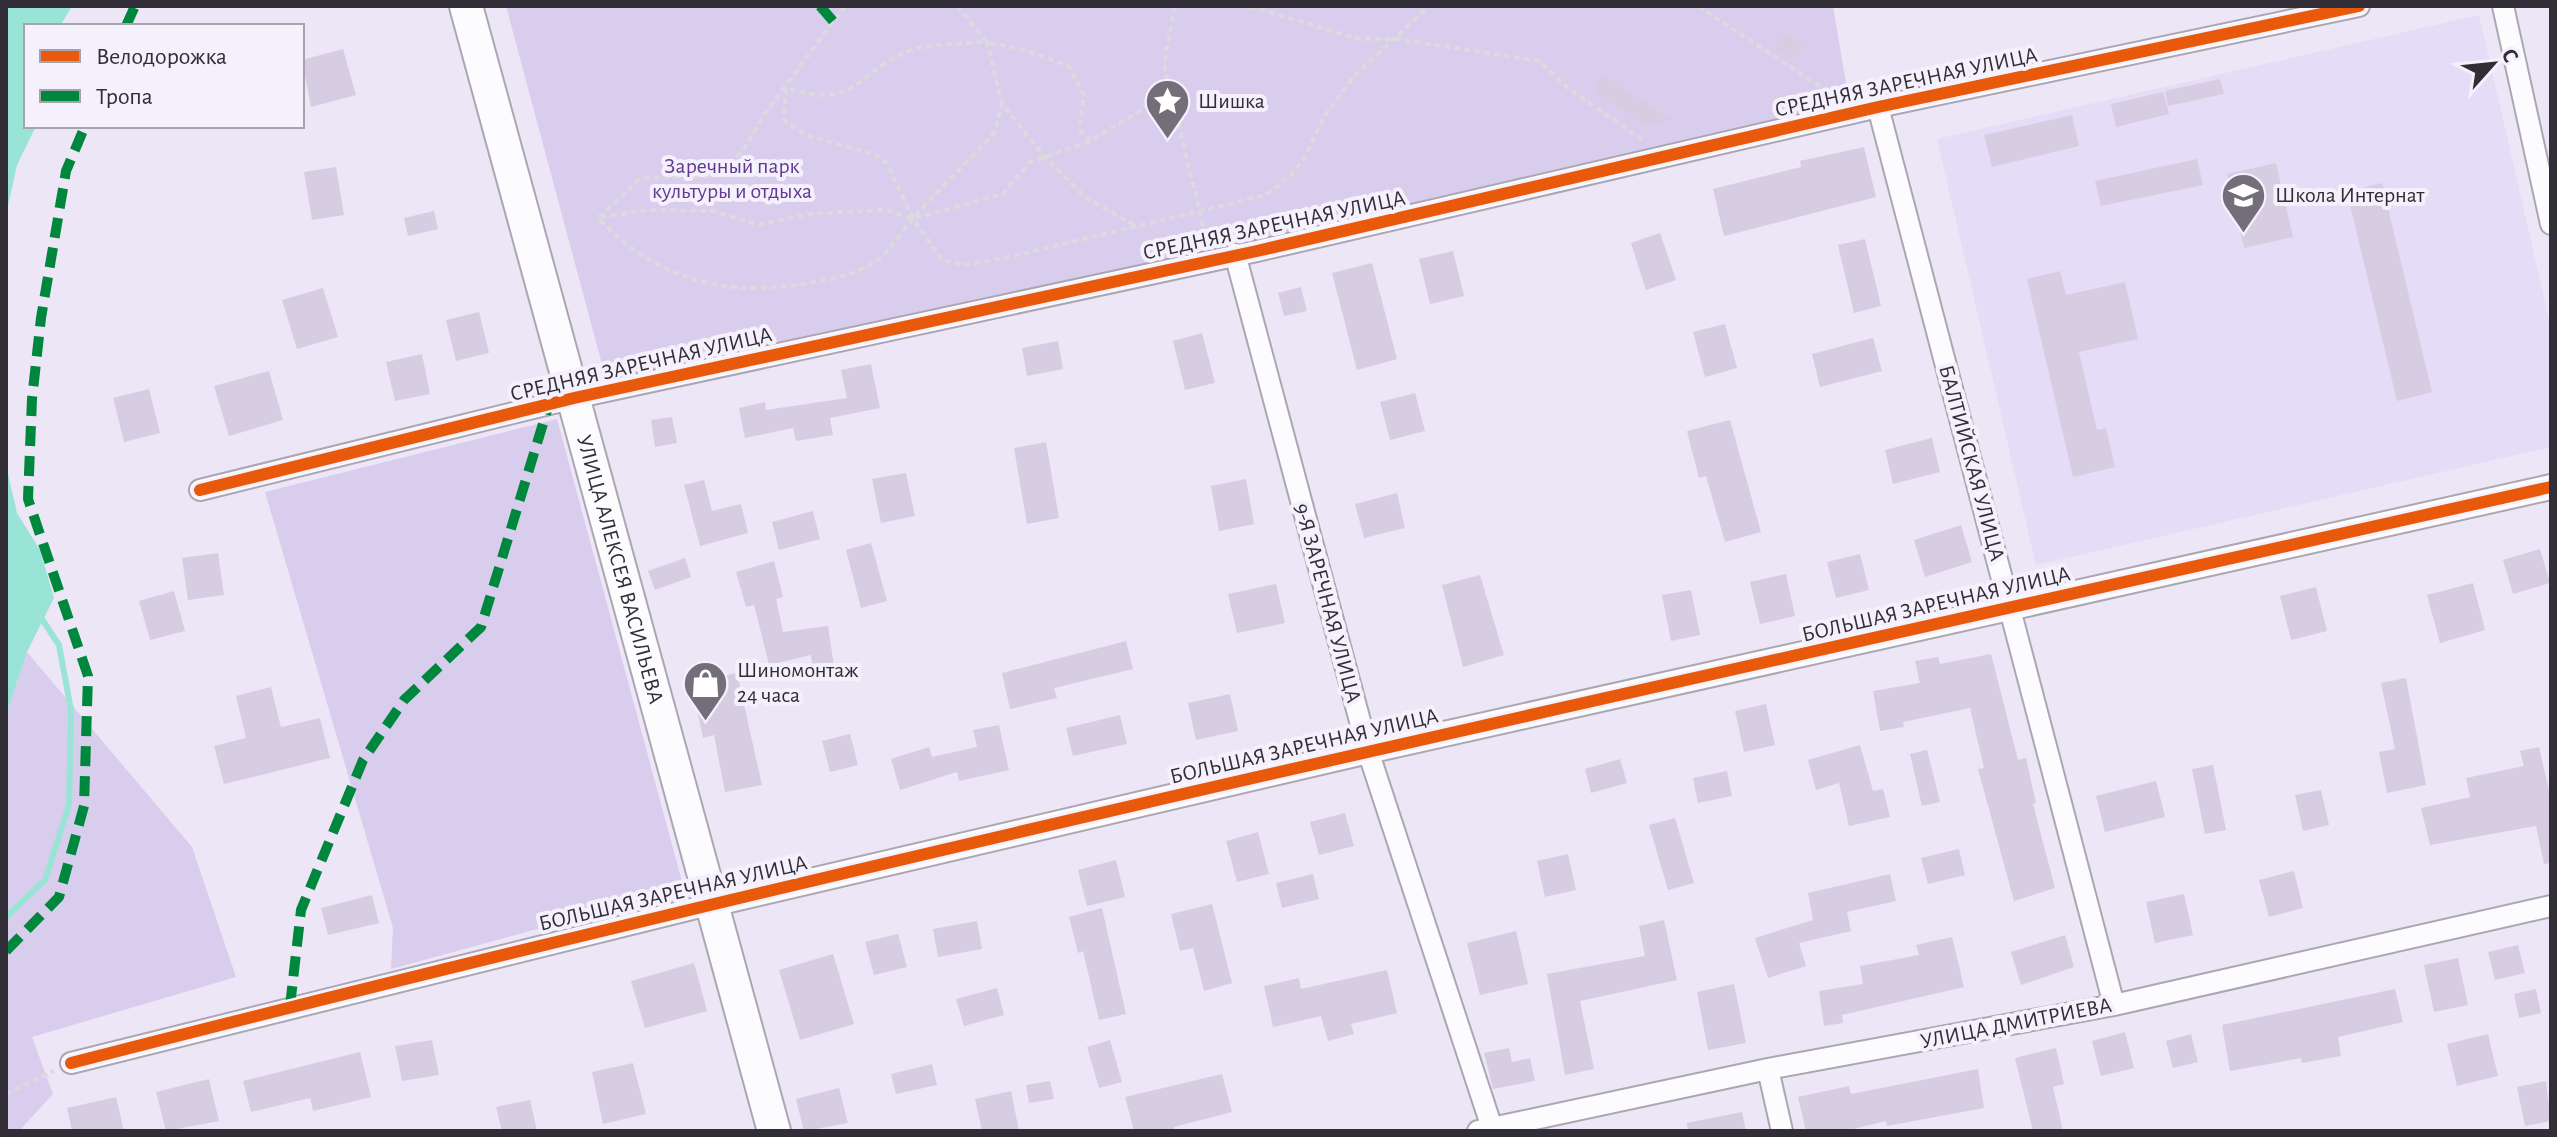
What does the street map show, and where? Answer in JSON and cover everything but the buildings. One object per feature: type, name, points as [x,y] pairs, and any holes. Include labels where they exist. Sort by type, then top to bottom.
[{"type":"main road","name":"УЛИЦА АЛЕКСЕЯ ВАСИЛЬЕВА","points":[[466,6],[774,1131]]},
{"type":"street","name":"СРЕДНЯЯ ЗАРЕЧНАЯ УЛИЦА","points":[[200,490],[574,398],[1210,260],[1868,109],[2359,6]]},
{"type":"street","points":[[2503,6],[2551,224]]},
{"type":"street","name":"БАЛТИЙСКАЯ УЛИЦА","points":[[1868,109],[2010,608],[2114,1005]]},
{"type":"street","name":"9-Я ЗАРЕЧНАЯ УЛИЦА","points":[[1235,254],[1368,751],[1488,1130]]},
{"type":"street","name":"БОЛЬШАЯ ЗАРЕЧНАЯ УЛИЦА","points":[[71,1063],[712,904],[1368,751],[2551,487]]},
{"type":"street","name":"УЛИЦА ДМИТРИЕВА","points":[[1488,1130],[1768,1069],[2114,1005],[2551,906]]},
{"type":"street","points":[[1768,1069],[1782,1131]]},
{"type":"path","points":[[598,218],[641,178],[712,176],[729,165],[744,149],[764,115],[845,6]]},
{"type":"path","points":[[957,6],[987,42],[1002,104],[1045,157],[1085,197],[1134,225]]},
{"type":"path","points":[[1175,6],[1164,64],[1173,91],[1210,260]]},
{"type":"path","points":[[1253,6],[1358,39],[1397,39],[1539,61],[1569,89],[1665,156]]},
{"type":"path","points":[[786,88],[784,120],[806,135],[874,154],[887,163],[913,219],[942,260],[964,265],[1134,225],[1201,213],[1266,195],[1290,176],[1304,158],[1324,117],[1354,76],[1429,6]]},
{"type":"path","points":[[1698,6],[1868,109]]},
{"type":"path","points":[[786,88],[814,96],[835,96],[903,53],[987,42],[1027,51],[1069,66],[1084,96],[1079,129],[1090,141]]},
{"type":"path","points":[[598,218],[649,210],[713,211],[759,225],[808,214],[886,210],[913,219],[1003,194],[1030,162],[1090,141],[1173,91]]},
{"type":"path","points":[[598,218],[633,252],[677,273],[729,289],[789,287],[853,275],[879,259],[995,132],[1002,104]]},
{"type":"path","points":[[6,1094],[71,1063]]},
{"type":"shaded area","points":[[6,6],[72,6],[61,24],[24,24],[24,128],[35,128],[17,165],[8,206],[6,347]]},
{"type":"shaded area","name":"Школа Интернат","points":[[2479,15],[2551,328],[2551,447],[2036,565],[1937,139]]},
{"type":"shaded area","points":[[6,465],[17,513],[40,550],[54,598],[27,652],[6,715]]},
{"type":"green space","name":"Заречный парк культуры и отдыха","points":[[506,6],[1833,6],[1850,107],[607,383]]},
{"type":"green space","points":[[557,419],[684,889],[391,969],[393,928],[265,492]]},
{"type":"green space","points":[[27,652],[192,847],[236,977],[32,1037],[53,1094],[19,1131],[6,1131],[6,715]]},
{"type":"waterway","points":[[6,917],[45,880],[69,805],[71,710],[59,645],[40,616]]},
{"type":"marked path","points":[[127,24],[135,6]]},
{"type":"marked path","points":[[820,6],[833,21]]},
{"type":"marked path","points":[[6,951],[59,897],[84,806],[88,676],[28,499],[32,399],[41,318],[66,171],[84,128]]},
{"type":"marked path","points":[[290,1006],[301,910],[363,760],[404,700],[481,627],[549,404]]},
{"type":"cycle path","points":[[200,490],[574,398],[1257,251],[1878,107],[2359,6]]},
{"type":"cycle path","points":[[71,1063],[380,985],[999,837],[2551,487]]},
{"type":"place","name":"Шишка","points":[[1167,140]]},
{"type":"place","name":"Школа Интернат","points":[[2244,234]]},
{"type":"place","name":"Шиномонтаж 24 часа","points":[[706,722]]}]
